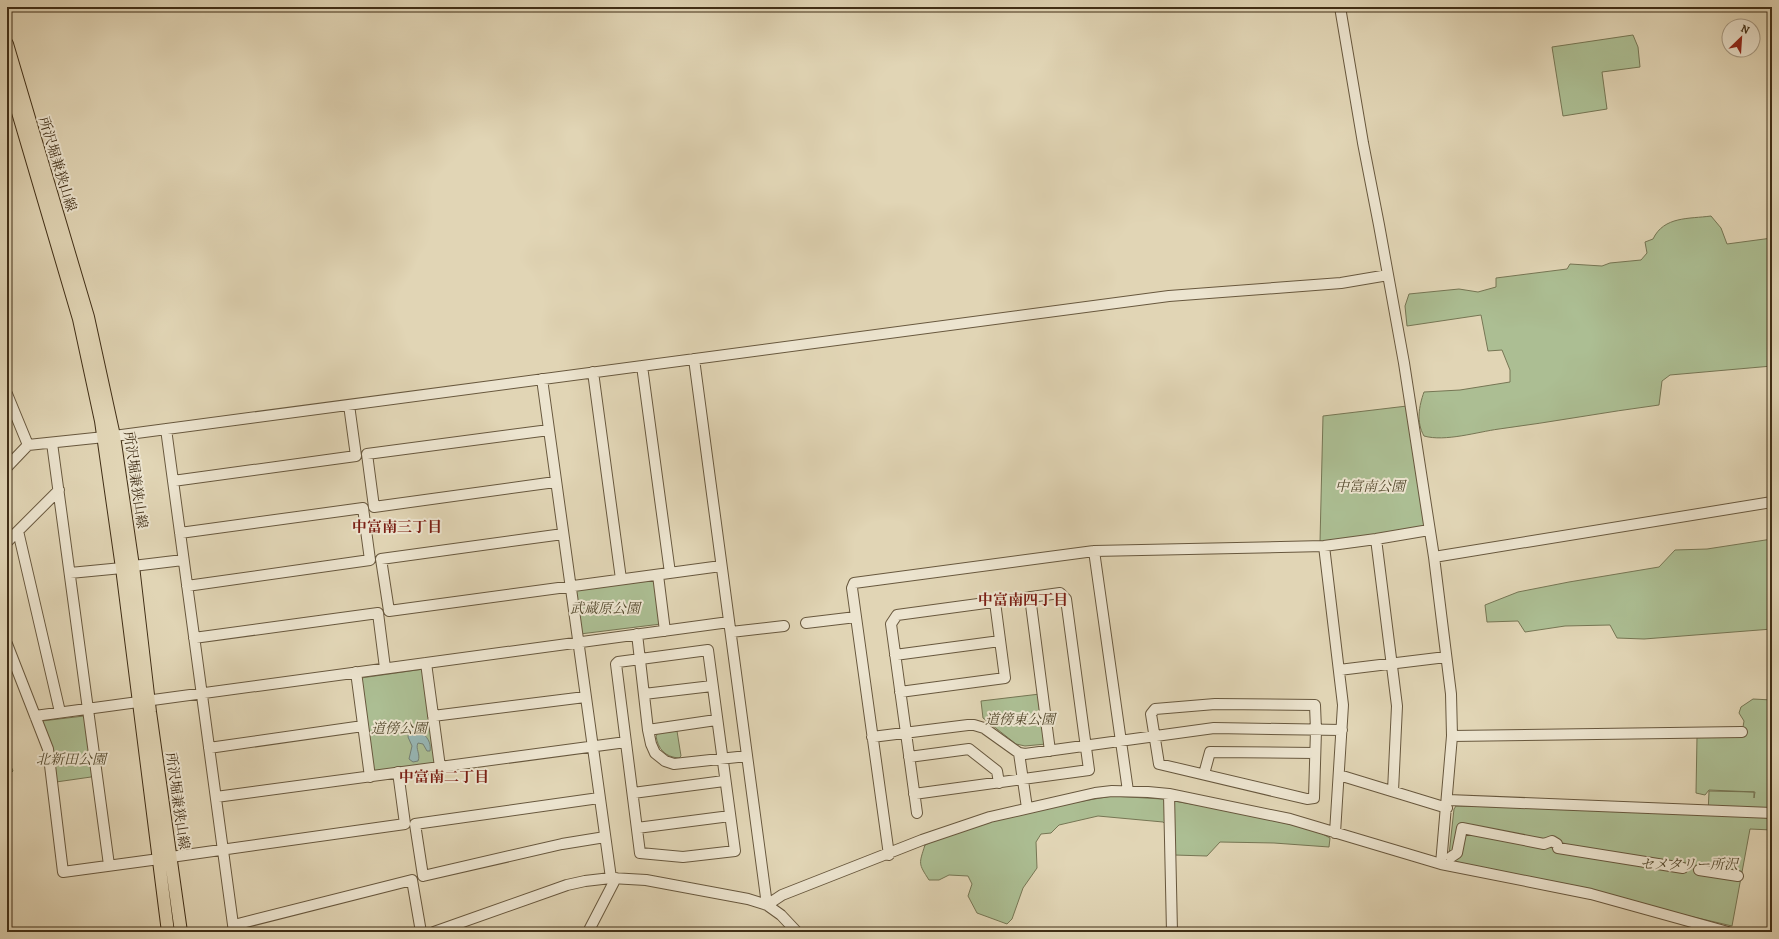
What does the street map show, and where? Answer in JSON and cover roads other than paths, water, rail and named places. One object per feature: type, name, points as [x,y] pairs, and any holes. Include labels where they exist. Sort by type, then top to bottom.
[{"type":"main road","name":"所沢堀兼狭山線","points":[[7,44],[88,317],[128,567],[144,701],[159,859],[168,932]]},
{"type":"main road","name":"所沢堀兼狭山線","points":[[7,75],[79,319],[108,437]]},
{"type":"main road","name":"所沢堀兼狭山線","points":[[144,701],[171,857],[181,932]]},
{"type":"street","points":[[1340,7],[1364,150],[1404,363],[1434,557],[1446,657],[1452,736],[1441,864]]},
{"type":"street","points":[[7,467],[28,445],[108,437],[1169,296],[1341,283],[1388,275]]},
{"type":"street","points":[[694,359],[748,756],[766,905]]},
{"type":"street","points":[[642,366],[670,573]]},
{"type":"street","points":[[593,372],[621,579]]},
{"type":"street","points":[[542,379],[599,798],[605,837],[614,878],[588,932]]},
{"type":"street","points":[[7,394],[28,445]]},
{"type":"street","points":[[173,481],[356,456],[349,405]]},
{"type":"street","points":[[166,429],[234,929],[412,880],[421,932]]},
{"type":"street","points":[[549,430],[367,454],[374,507],[555,482]]},
{"type":"street","points":[[52,443],[109,865]]},
{"type":"street","points":[[7,542],[59,490]]},
{"type":"street","points":[[1434,557],[1772,502]]},
{"type":"street","points":[[180,533],[364,508],[370,560],[187,586]]},
{"type":"street","points":[[889,855],[852,588],[854,583],[1094,551],[1324,546],[1429,530]]},
{"type":"street","points":[[18,531],[60,712]]},
{"type":"street","points":[[563,534],[381,559],[389,611],[721,566]]},
{"type":"street","points":[[1376,539],[1397,706],[1393,791]]},
{"type":"street","points":[[1324,546],[1343,705],[1335,833]]},
{"type":"street","points":[[1094,551],[1128,791]]},
{"type":"street","points":[[70,573],[183,560]]},
{"type":"street","points":[[658,575],[665,630]]},
{"type":"street","points":[[914,794],[1089,770],[1087,746],[1066,599],[1060,593],[897,615],[891,624],[914,794],[917,813]]},
{"type":"street","points":[[1030,597],[1050,751]]},
{"type":"street","points":[[900,692],[1005,678],[995,602]]},
{"type":"street","points":[[194,638],[378,612],[385,668]]},
{"type":"street","points":[[806,623],[856,617]]},
{"type":"street","points":[[35,716],[665,630],[784,626]]},
{"type":"street","points":[[637,634],[648,730],[651,744],[655,753],[670,763],[680,764],[748,756]]},
{"type":"street","points":[[895,655],[1000,641]]},
{"type":"street","points":[[7,644],[48,749],[63,872],[159,859]]},
{"type":"street","points":[[708,650],[724,781],[735,851],[683,857],[640,853],[616,664],[618,662],[639,659],[708,650]]},
{"type":"street","points":[[1340,670],[1446,657]]},
{"type":"street","points":[[426,663],[440,767]]},
{"type":"street","points":[[356,672],[370,777]]},
{"type":"street","points":[[644,694],[712,686]]},
{"type":"street","points":[[433,716],[585,697]]},
{"type":"street","points":[[1215,704],[1315,705],[1316,730],[1314,798],[1307,799],[1158,764],[1154,736],[1151,714],[1155,709],[1215,704]]},
{"type":"street","points":[[648,730],[716,720]]},
{"type":"street","points":[[872,737],[974,725],[984,728],[1019,753],[1025,754],[1214,728],[1342,730]]},
{"type":"street","points":[[209,748],[363,726]]},
{"type":"street","points":[[1452,736],[1742,732]]},
{"type":"street","points":[[216,798],[626,742]]},
{"type":"street","points":[[909,757],[969,749],[997,771],[999,783]]},
{"type":"street","points":[[1204,774],[1210,752],[1315,753]]},
{"type":"street","points":[[1019,753],[1027,808]]},
{"type":"street","points":[[171,857],[405,824],[398,772]]},
{"type":"street","points":[[1339,775],[1393,791],[1447,804],[1772,813]]},
{"type":"street","points":[[633,793],[724,781]]},
{"type":"street","points":[[766,905],[782,895],[957,828],[1027,808],[1095,793],[1128,791],[1169,794],[1290,819],[1441,864],[1591,894],[1728,932]]},
{"type":"street","points":[[1169,794],[1172,932]]},
{"type":"street","points":[[599,798],[416,824],[423,876],[562,844],[605,837]]},
{"type":"street","points":[[637,828],[730,816]]},
{"type":"street","points":[[1450,857],[1457,853],[1462,828],[1544,844],[1552,841],[1557,844],[1558,848],[1683,868]]},
{"type":"street","points":[[1699,870],[1738,876]]},
{"type":"street","points":[[434,932],[567,885],[585,881],[614,878],[653,881],[748,899],[766,905],[781,914],[796,932]]},
{"type":"water","points":[[412,728],[426,736],[430,747],[430,751],[427,751],[423,744],[418,743],[417,747],[419,758],[418,761],[413,762],[409,759],[412,746],[408,737],[409,730]]},
{"type":"district","name":"中富南三丁目","points":[[397,527]]},
{"type":"district","name":"中富南四丁目","points":[[1023,600]]},
{"type":"district","name":"中富南二丁目","points":[[444,777]]},
{"type":"park label","name":"中富南公園","points":[[1370,486]]},
{"type":"park label","name":"武蔵原公園","points":[[605,608]]},
{"type":"park label","name":"道傍東公園","points":[[1020,719]]},
{"type":"park label","name":"道傍公園","points":[[399,728]]},
{"type":"park label","name":"北新田公園","points":[[71,759]]},
{"type":"park label","name":"セメタリー所沢","points":[[1689,864]]}]
